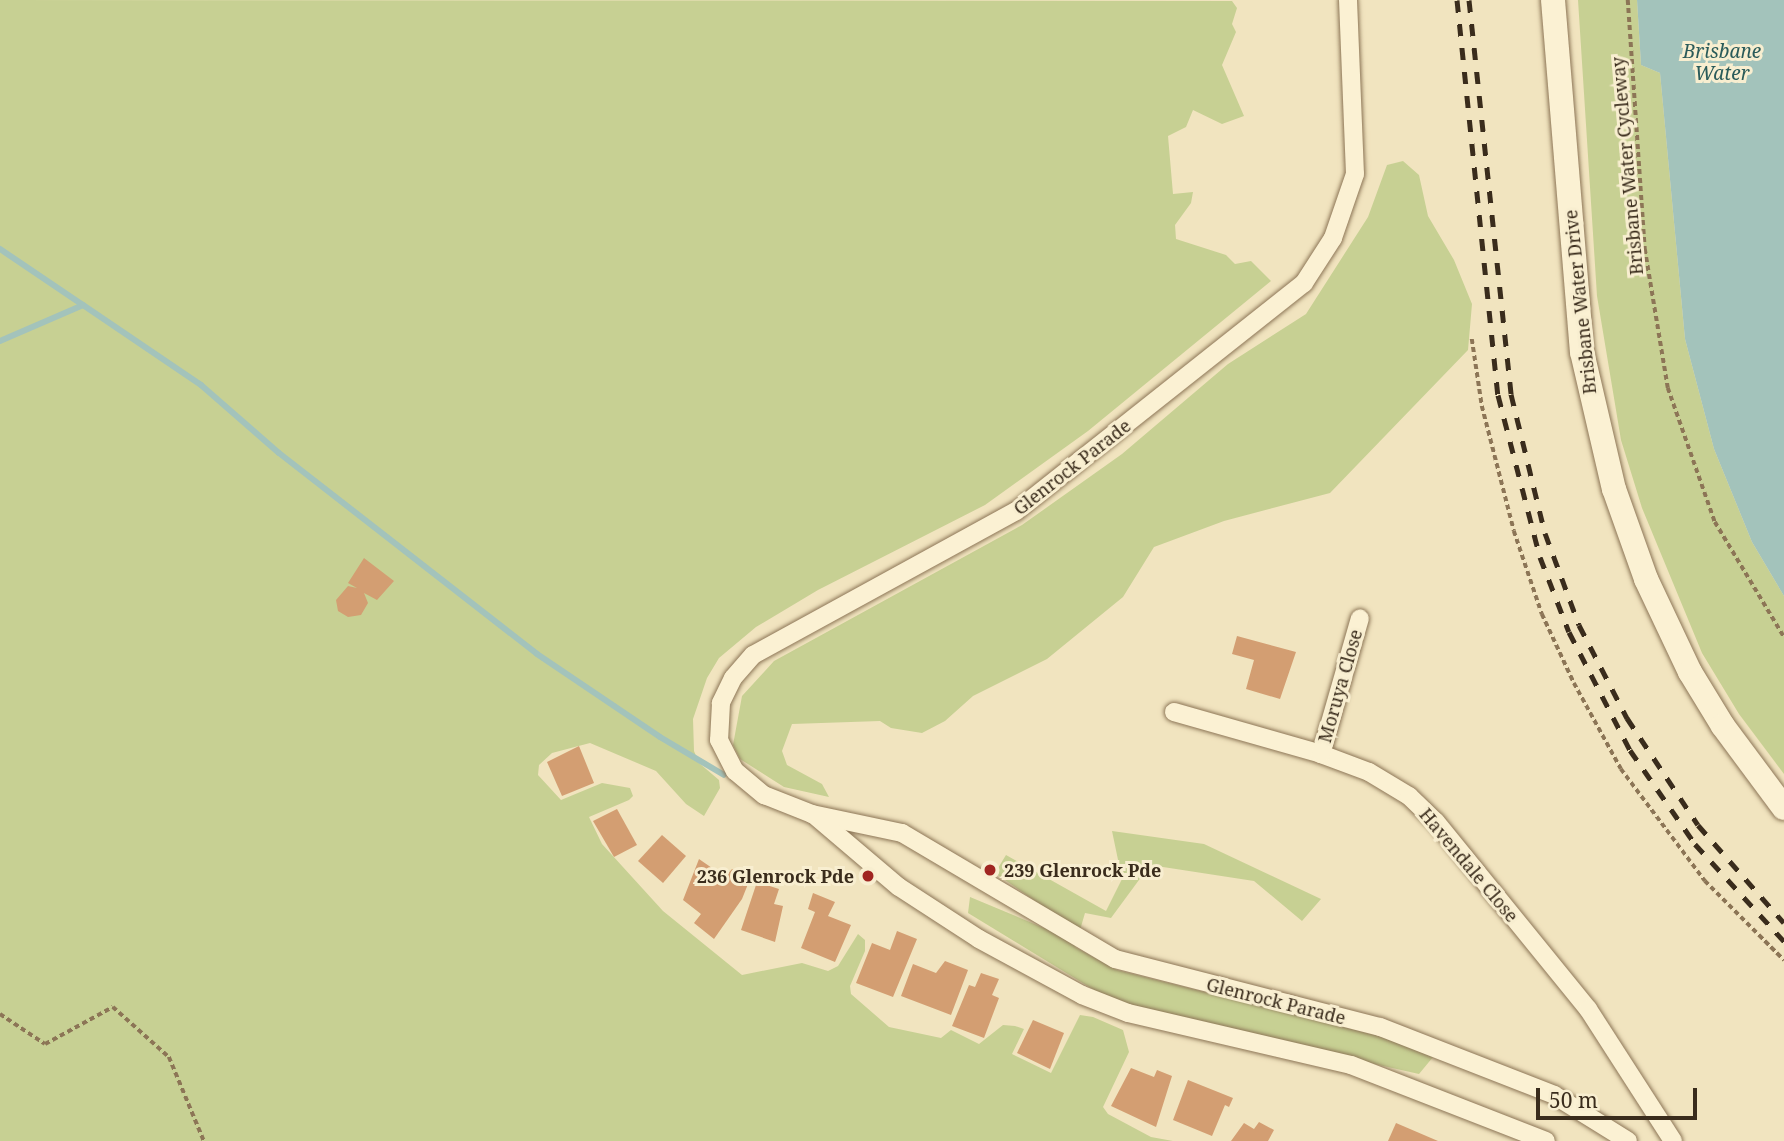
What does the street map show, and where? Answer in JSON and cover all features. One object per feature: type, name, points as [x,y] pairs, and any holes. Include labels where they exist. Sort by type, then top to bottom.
[{"type":"main road","name":"Brisbane Water Drive","points":[[1552,0],[1582,352],[1611,478],[1664,622],[1723,726],[1784,808]]},
{"type":"street","name":"Glenrock Parade","points":[[1348,0],[1355,174],[1334,238],[1304,283],[1016,511],[768,646],[733,678],[718,714],[719,740],[727,761],[764,795],[812,814],[902,833],[1115,959],[1380,1027],[1554,1095],[1628,1141]]},
{"type":"street","name":"Moruya Close","points":[[1321,754],[1360,618]]},
{"type":"street","name":"Havendale Close","points":[[1174,712],[1321,754],[1399,790],[1436,822],[1588,1009],[1673,1141]]},
{"type":"street","name":"Glenrock Parade","points":[[812,814],[899,887],[979,939],[1082,995],[1128,1013],[1351,1065],[1546,1141]]},
{"type":"path","name":"Brisbane Water Cycleway","points":[[1628,0],[1645,248],[1668,387],[1715,522],[1784,637]]},
{"type":"path","points":[[1472,339],[1482,406],[1507,507],[1542,614],[1574,683],[1621,769],[1705,881],[1784,960]]},
{"type":"path","points":[[0,1014],[45,1044],[113,1007],[169,1057],[204,1141]]},
{"type":"green space","points":[[0,0],[1232,1],[1237,8],[1232,24],[1236,32],[1222,65],[1244,116],[1222,124],[1193,110],[1186,127],[1168,136],[1173,194],[1193,192],[1191,203],[1175,225],[1176,239],[1226,255],[1235,264],[1251,261],[1271,281],[1088,431],[985,505],[818,590],[756,627],[719,658],[707,678],[693,719],[694,751],[699,763],[719,780],[720,788],[704,816],[686,804],[656,771],[590,743],[552,753],[539,765],[538,775],[561,800],[602,783],[630,788],[633,796],[629,800],[589,817],[602,844],[663,911],[742,975],[802,963],[828,971],[838,966],[858,934],[865,940],[865,951],[850,986],[851,994],[889,1027],[941,1038],[951,1030],[979,1044],[1003,1025],[1015,1026],[1024,1029],[1012,1054],[1051,1073],[1080,1015],[1093,1017],[1123,1030],[1129,1052],[1103,1107],[1108,1114],[1151,1137],[1173,1141],[0,1141]]},
{"type":"green space","points":[[1578,0],[1637,0],[1641,65],[1660,73],[1685,339],[1714,449],[1752,542],[1784,596],[1784,774],[1739,714],[1702,653],[1642,508],[1621,440],[1597,296]]},
{"type":"green space","points":[[1403,161],[1419,175],[1428,216],[1454,260],[1472,304],[1468,350],[1330,493],[1224,521],[1154,547],[1123,597],[1047,659],[973,696],[945,721],[922,733],[891,728],[880,721],[792,724],[782,751],[787,765],[822,784],[829,797],[784,787],[740,759],[733,745],[742,696],[774,661],[1022,525],[1122,454],[1228,364],[1306,314],[1368,217],[1387,165]]},
{"type":"green space","points":[[1112,831],[1204,844],[1321,899],[1302,921],[1254,881],[1150,865],[1111,918],[1085,913],[1075,947],[1117,970],[1438,1051],[1419,1074],[1122,1007],[968,913],[970,897],[1044,928],[1051,912],[995,873],[1006,855],[1106,911],[1122,879]]},
{"type":"water","name":"Brisbane Water","points":[[1637,0],[1784,0],[1784,596],[1752,542],[1714,449],[1685,339],[1660,73],[1641,65]]},
{"type":"building","points":[[364,558],[394,581],[377,600],[364,593],[368,603],[361,615],[348,617],[338,611],[336,600],[348,586],[357,588],[348,583]]},
{"type":"building","points":[[1237,636],[1296,652],[1280,699],[1246,689],[1254,660],[1232,654]]},
{"type":"building","points":[[579,746],[594,783],[562,796],[547,762]]},
{"type":"building","points":[[617,809],[637,845],[614,857],[593,821]]},
{"type":"building","points":[[662,835],[686,856],[663,883],[638,861]]},
{"type":"building","points":[[699,859],[725,877],[732,869],[752,874],[742,899],[714,939],[694,923],[701,914],[683,900]]},
{"type":"building","points":[[757,882],[779,889],[774,904],[783,906],[775,942],[741,930]]},
{"type":"building","points":[[813,893],[835,902],[828,916],[851,925],[835,962],[801,948],[815,912],[808,909]]},
{"type":"building","points":[[897,931],[917,939],[893,997],[856,983],[872,943],[890,950]]},
{"type":"building","points":[[945,961],[968,970],[951,1015],[901,996],[913,964],[936,973]]},
{"type":"building","points":[[981,973],[999,979],[992,995],[999,998],[984,1038],[952,1026],[969,985],[975,987]]},
{"type":"building","points":[[1033,1020],[1064,1033],[1050,1069],[1017,1053]]},
{"type":"building","points":[[1131,1068],[1154,1077],[1157,1070],[1172,1076],[1156,1127],[1111,1106]]},
{"type":"building","points":[[1188,1080],[1233,1098],[1229,1107],[1225,1105],[1212,1136],[1173,1120]]},
{"type":"building","points":[[1259,1122],[1274,1130],[1268,1141],[1231,1141],[1244,1123],[1254,1129]]},
{"type":"building","points":[[1396,1123],[1438,1141],[1388,1141]]},
{"type":"waterway","points":[[0,249],[83,305]]},
{"type":"waterway","points":[[0,341],[83,305],[201,385],[279,453],[537,654],[660,737],[724,775]]},
{"type":"railway","points":[[1457,0],[1498,395],[1540,557],[1569,632],[1630,750],[1695,844],[1784,941]]},
{"type":"railway","points":[[1469,0],[1511,394],[1545,533],[1579,625],[1627,718],[1698,825],[1784,923]]},
{"type":"place","name":"239 Glenrock Pde","points":[[990,870]]},
{"type":"place","name":"236 Glenrock Pde","points":[[868,876]]}]
